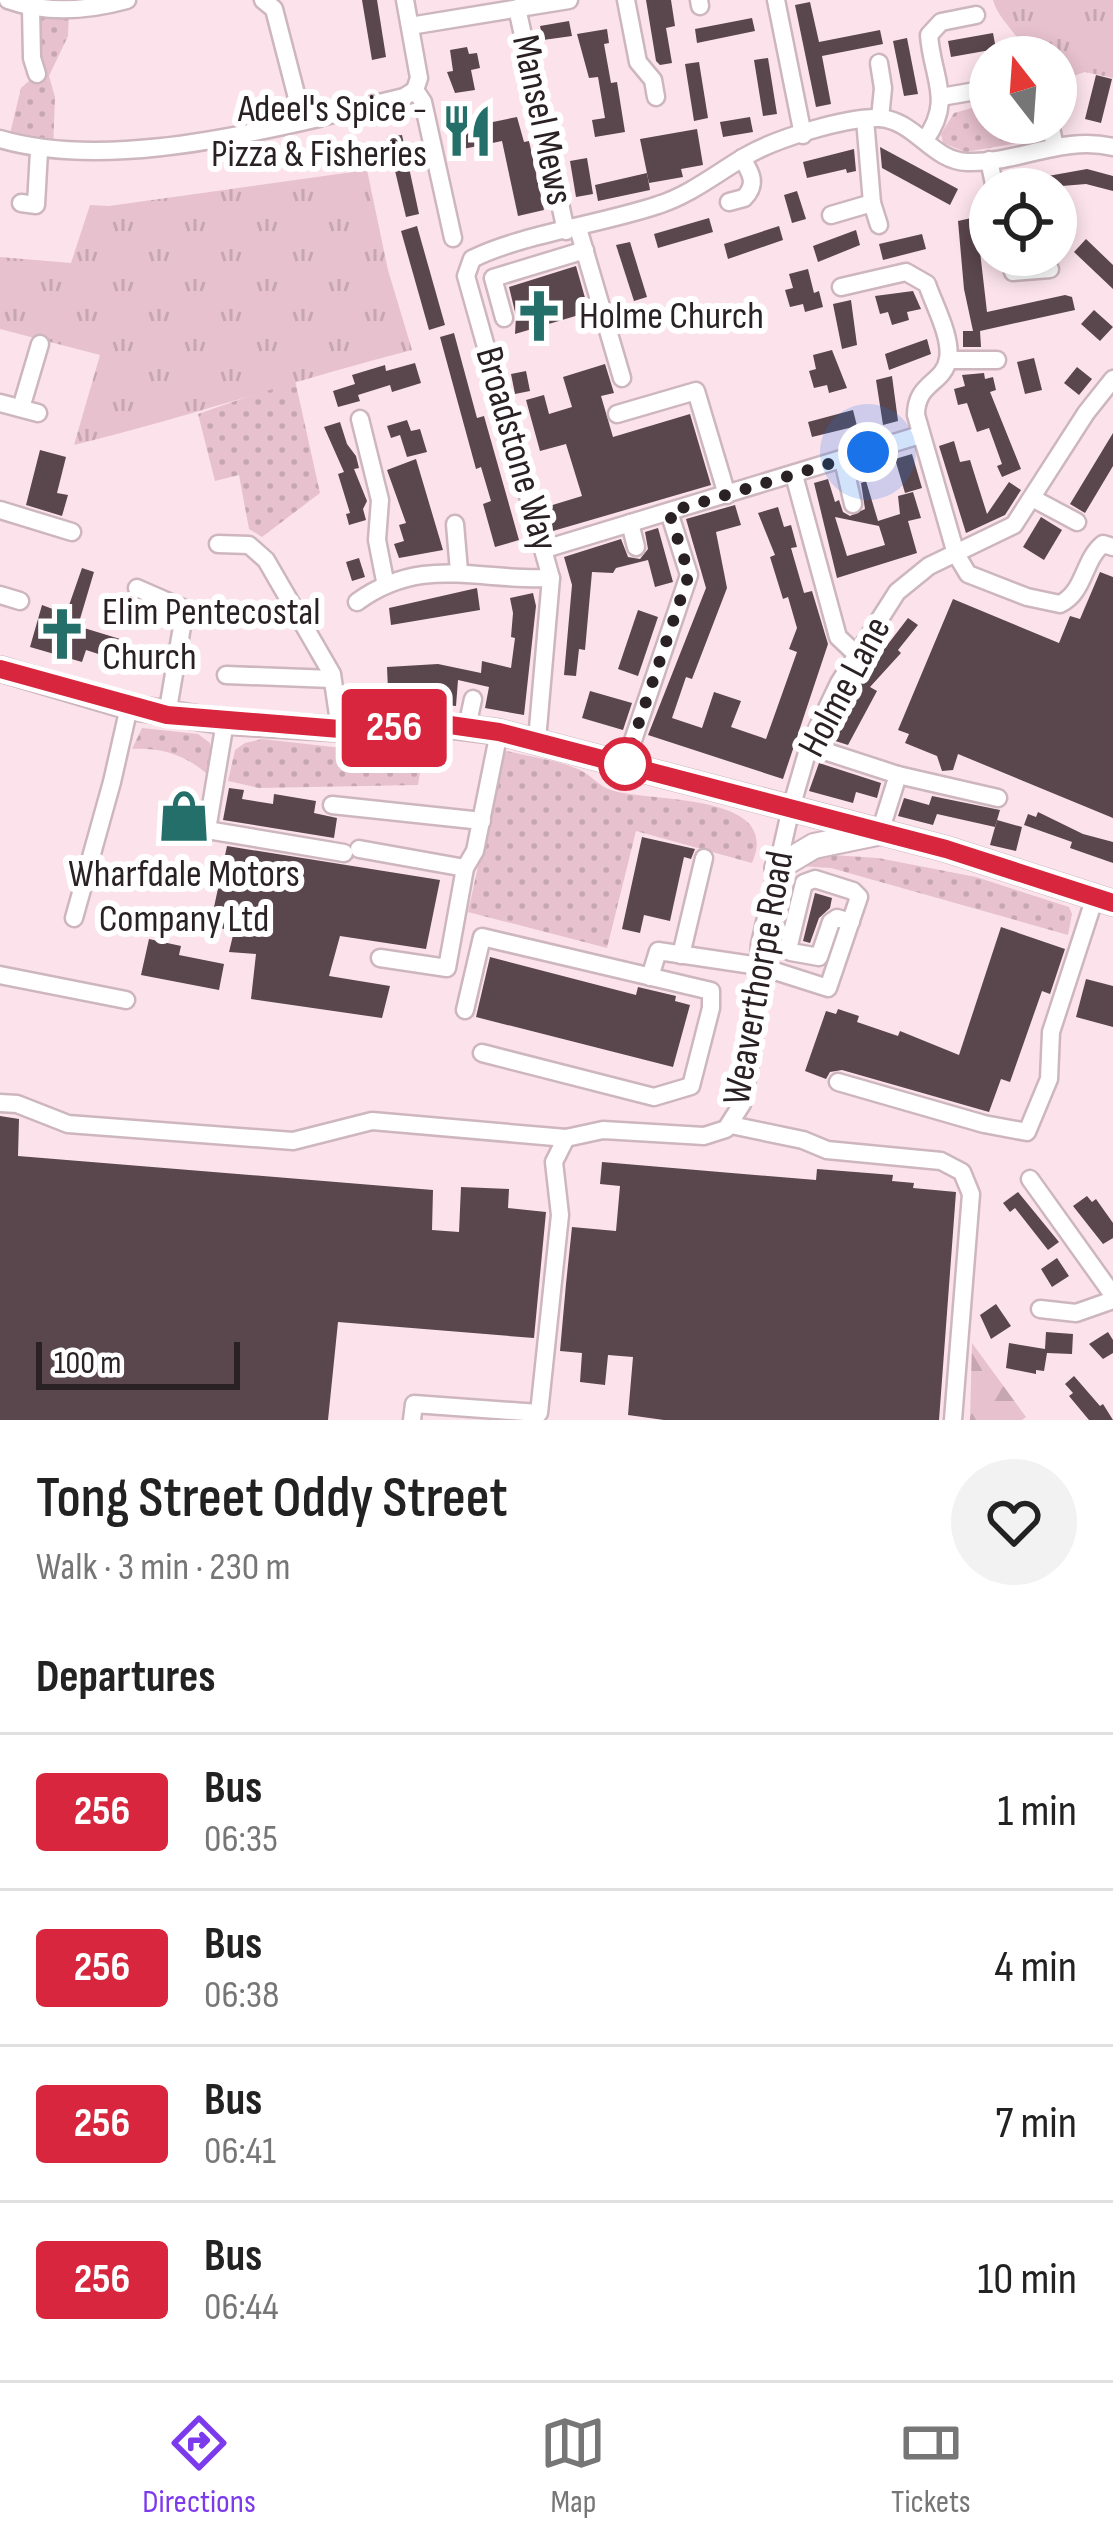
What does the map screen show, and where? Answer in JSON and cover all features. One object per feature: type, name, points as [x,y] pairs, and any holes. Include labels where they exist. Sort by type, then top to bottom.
[{"type":"highway","points":[[0,669],[167,715],[340,729],[467,727],[499,732],[880,832],[1104,900]]},
{"type":"highway","points":[[777,868],[814,846],[880,832]]},
{"type":"street","points":[[8,0],[32,8],[69,10],[127,0]]},
{"type":"street","points":[[0,139],[39,151],[145,147],[257,132],[404,97],[415,90],[418,78],[405,0]]},
{"type":"street","points":[[410,26],[568,0]]},
{"type":"street","points":[[626,0],[638,62],[653,80],[656,97]]},
{"type":"street","points":[[776,0],[803,135]]},
{"type":"street","points":[[270,3],[315,119]]},
{"type":"street","points":[[32,8],[32,58],[38,74]]},
{"type":"street","name":"Mansel Mews","points":[[517,8],[572,230],[585,250],[622,378]]},
{"type":"street","points":[[926,140],[941,114],[931,31],[941,22],[976,14]]},
{"type":"street","points":[[879,63],[883,88],[873,119],[872,203],[879,225]]},
{"type":"street","points":[[415,90],[423,102],[453,238]]},
{"type":"street","points":[[940,97],[969,92]]},
{"type":"street","points":[[873,119],[907,126],[957,161],[1112,141]]},
{"type":"street","name":"Broadstone Way","points":[[537,740],[551,578],[466,272],[476,256],[670,201],[769,145],[873,119]]},
{"type":"street","points":[[21,203],[36,205],[39,151]]},
{"type":"street","points":[[729,202],[744,198],[752,185],[742,158]]},
{"type":"street","points":[[988,160],[990,168]]},
{"type":"street","points":[[832,215],[872,203]]},
{"type":"street","points":[[504,318],[493,278],[585,250]]},
{"type":"street","points":[[841,287],[900,272],[918,276],[927,284],[948,360],[917,399],[920,435],[956,554],[968,574],[1060,604],[1076,592],[1096,548],[1113,547]]},
{"type":"street","points":[[0,404],[30,410],[40,344]]},
{"type":"street","points":[[948,360],[997,360]]},
{"type":"street","name":"Holme Lane","points":[[791,808],[809,746],[856,653],[897,592],[929,566],[1002,533],[1034,499],[1107,399],[1113,379]]},
{"type":"street","points":[[617,414],[696,391],[727,495]]},
{"type":"street","points":[[360,419],[380,500],[377,540],[386,581]]},
{"type":"street","points":[[545,549],[920,435]]},
{"type":"street","points":[[843,460],[853,504]]},
{"type":"street","points":[[794,475],[838,637],[856,653]]},
{"type":"street","points":[[1034,499],[1077,522]]},
{"type":"street","points":[[0,510],[73,532]]},
{"type":"street","points":[[625,764],[689,574],[669,512]]},
{"type":"street","points":[[630,523],[636,547]]},
{"type":"street","points":[[455,524],[458,571]]},
{"type":"street","points":[[218,544],[249,545],[266,560],[324,658],[340,729]]},
{"type":"street","points":[[357,602],[386,581],[458,571],[551,578]]},
{"type":"street","points":[[137,588],[185,609],[167,715]]},
{"type":"street","points":[[0,596],[20,601]]},
{"type":"street","points":[[226,676],[332,679]]},
{"type":"street","points":[[467,727],[473,698]]},
{"type":"street","points":[[74,918],[129,707]]},
{"type":"street","points":[[225,722],[207,830],[465,868]]},
{"type":"street","points":[[380,958],[447,968],[465,868],[475,851],[499,732]]},
{"type":"street","points":[[809,746],[898,775],[998,798]]},
{"type":"street","points":[[880,832],[898,775]]},
{"type":"street","points":[[332,805],[482,821]]},
{"type":"street","name":"Weaverthorpe Road","points":[[8,1103],[68,1124],[293,1141],[373,1121],[566,1138],[603,1130],[704,1136],[731,1124],[742,1104],[753,1048],[759,966],[791,808]]},
{"type":"street","points":[[681,955],[704,859]]},
{"type":"street","points":[[650,977],[658,951],[759,966],[828,988],[860,897],[814,879],[806,881],[789,949],[793,953],[819,957],[833,920],[851,922]]},
{"type":"street","points":[[838,1082],[1027,1132],[1049,1078],[1051,1032],[1104,900]]},
{"type":"street","points":[[465,1010],[482,937],[711,992],[691,1086],[654,1097],[482,1053]]},
{"type":"street","points":[[0,975],[126,1000]]},
{"type":"street","points":[[731,1124],[827,1150],[941,1161],[956,1166],[967,1178],[971,1193],[953,1420]]},
{"type":"street","points":[[412,1420],[414,1404],[542,1416],[560,1215],[554,1162],[566,1138]]},
{"type":"street","points":[[1030,1179],[1113,1298],[1076,1313],[1040,1310]]},
{"type":"green space","points":[[993,0],[1113,0],[1113,78],[1077,75],[1077,36],[1015,36]]},
{"type":"green space","points":[[31,8],[69,10],[68,36],[49,76],[55,97],[53,150],[8,142],[21,88],[37,74]]},
{"type":"green space","points":[[969,109],[969,144],[1013,144],[966,152],[943,143],[941,134],[954,113]]},
{"type":"green space","points":[[367,170],[388,270],[412,350],[74,445],[100,355],[0,329],[0,257],[71,263],[90,205]]},
{"type":"green space","points":[[295,380],[320,493],[262,537],[249,529],[239,475],[215,481],[198,414]]},
{"type":"green space","points":[[142,728],[198,734],[210,743],[210,777],[174,754],[132,749]]},
{"type":"green space","points":[[262,739],[351,749],[424,746],[418,785],[259,788],[228,781],[235,750]]},
{"type":"green space","points":[[507,751],[571,767],[611,790],[731,812],[749,823],[757,840],[752,863],[636,831],[607,948],[468,912]]},
{"type":"green space","points":[[817,854],[878,858],[976,877],[1069,907],[1068,935],[831,868],[801,866]]},
{"type":"green space","points":[[972,1343],[1026,1417],[1022,1420],[970,1420]]},
{"type":"building","points":[[362,0],[377,0],[386,57],[372,60]]},
{"type":"building","points":[[646,0],[671,0],[675,26],[666,28],[672,63],[656,61]]},
{"type":"building","points":[[810,2],[819,42],[880,30],[883,44],[822,56],[831,104],[816,107],[795,5]]},
{"type":"building","points":[[752,18],[755,31],[697,43],[695,29]]},
{"type":"building","points":[[569,21],[572,36],[543,40],[540,26]]},
{"type":"building","points":[[607,29],[609,43],[604,44],[611,83],[617,82],[625,132],[595,137],[592,120],[605,118],[598,77],[589,78],[577,34]]},
{"type":"building","points":[[969,37],[969,54],[951,57],[948,41]]},
{"type":"building","points":[[907,38],[918,94],[904,96],[893,41]]},
{"type":"building","points":[[467,47],[469,54],[477,53],[480,68],[471,70],[475,90],[455,93],[447,72],[453,71],[450,50]]},
{"type":"building","points":[[768,58],[777,114],[763,116],[754,60]]},
{"type":"building","points":[[699,62],[708,118],[694,121],[685,64]]},
{"type":"building","points":[[1096,75],[1112,79],[1101,123],[1085,119]]},
{"type":"building","points":[[517,117],[524,142],[529,141],[544,210],[518,216],[502,141],[463,149],[458,125]]},
{"type":"building","points":[[750,117],[753,132],[723,137],[720,122]]},
{"type":"building","points":[[697,129],[703,165],[681,169],[683,177],[649,183],[640,139]]},
{"type":"building","points":[[402,135],[419,214],[406,217],[387,137]]},
{"type":"building","points":[[880,147],[958,189],[950,205],[882,168]]},
{"type":"building","points":[[854,149],[856,171],[807,178],[803,162]]},
{"type":"building","points":[[587,158],[593,194],[576,197],[570,161]]},
{"type":"building","points":[[1077,171],[1113,176],[1113,191],[1077,185]]},
{"type":"building","points":[[647,173],[650,190],[598,201],[595,185]]},
{"type":"building","points":[[797,191],[806,219],[792,223],[784,195]]},
{"type":"building","points":[[709,218],[713,232],[658,248],[654,234]]},
{"type":"building","points":[[969,219],[969,276],[983,276],[987,312],[1065,295],[1072,297],[1075,310],[980,331],[981,347],[963,347],[963,331],[973,331],[958,221]]},
{"type":"building","points":[[417,226],[445,325],[429,330],[401,231]]},
{"type":"building","points":[[779,226],[783,240],[728,259],[724,244]]},
{"type":"building","points":[[856,230],[860,245],[818,262],[813,246]]},
{"type":"building","points":[[922,234],[926,249],[883,260],[879,244]]},
{"type":"building","points":[[1086,239],[1113,265],[1113,289],[1077,255]]},
{"type":"building","points":[[630,242],[647,297],[634,301],[616,245]]},
{"type":"building","points":[[576,266],[589,312],[515,334],[509,287]]},
{"type":"building","points":[[808,269],[823,307],[805,312],[803,304],[790,307],[785,290],[793,288],[789,274]]},
{"type":"building","points":[[913,291],[921,309],[907,312],[909,320],[892,325],[888,312],[880,314],[875,296]]},
{"type":"building","points":[[851,300],[857,345],[842,349],[833,304]]},
{"type":"building","points":[[1094,310],[1113,327],[1100,341],[1081,324]]},
{"type":"building","points":[[454,333],[477,418],[484,416],[519,540],[495,547],[483,504],[491,501],[481,467],[476,469],[440,337]]},
{"type":"building","points":[[927,339],[931,354],[889,370],[885,354]]},
{"type":"building","points":[[832,350],[847,388],[829,393],[827,385],[814,388],[809,371],[816,369],[813,355]]},
{"type":"building","points":[[1034,358],[1042,390],[1025,394],[1017,362]]},
{"type":"building","points":[[415,363],[421,383],[392,392],[390,385],[338,407],[333,391],[355,384],[352,375],[385,365],[386,371]]},
{"type":"building","points":[[605,364],[614,393],[601,396],[613,437],[690,414],[711,485],[553,531],[546,507],[582,496],[566,444],[540,451],[526,400],[544,395],[549,414],[572,407],[563,377]]},
{"type":"building","points":[[1077,367],[1092,379],[1079,395],[1064,383]]},
{"type":"building","points":[[526,371],[530,391],[515,394],[511,374]]},
{"type":"building","points":[[984,373],[985,379],[993,377],[996,390],[990,392],[1021,469],[1002,477],[989,428],[977,432],[967,403],[958,405],[954,389],[965,386],[962,375]]},
{"type":"building","points":[[892,376],[898,421],[883,425],[876,380]]},
{"type":"building","points":[[853,410],[857,426],[812,437],[808,422]]},
{"type":"building","points":[[407,420],[411,431],[420,429],[427,452],[407,457],[400,435],[391,438],[387,426]]},
{"type":"building","points":[[340,422],[356,456],[359,468],[354,469],[367,501],[366,520],[349,525],[338,474],[344,472],[324,427]]},
{"type":"building","points":[[1113,433],[1113,466],[1085,513],[1070,504]]},
{"type":"building","points":[[954,441],[960,462],[970,460],[987,514],[1009,482],[1021,490],[1005,515],[966,533],[939,446]]},
{"type":"building","points":[[40,450],[66,457],[57,493],[68,495],[62,516],[26,505]]},
{"type":"building","points":[[912,454],[922,488],[905,493],[895,459]]},
{"type":"building","points":[[416,459],[443,550],[399,558],[394,544],[404,541],[399,525],[406,523],[387,470]]},
{"type":"building","points":[[828,479],[835,502],[839,500],[850,516],[865,509],[861,483],[866,481],[878,521],[900,514],[898,496],[913,492],[921,518],[908,521],[917,553],[837,578],[814,483]],"holes":[[[835,517],[879,526],[885,545],[847,556]]]},
{"type":"building","points":[[735,505],[741,525],[716,532],[727,588],[672,718],[702,728],[714,692],[741,701],[731,727],[766,739],[797,652],[789,649],[797,628],[788,597],[783,599],[770,557],[775,555],[758,513],[778,507],[784,527],[791,525],[797,547],[791,548],[804,593],[812,591],[828,644],[783,779],[648,735],[706,588],[686,519]]},
{"type":"building","points":[[1041,517],[1062,530],[1044,560],[1023,547]]},
{"type":"building","points":[[658,528],[673,582],[655,587],[648,560],[616,568],[613,573],[592,572],[585,650],[579,649],[576,676],[564,675],[572,585],[564,557],[621,539],[628,557],[640,559],[648,549],[645,532]]},
{"type":"building","points":[[359,558],[365,577],[352,581],[346,562]]},
{"type":"building","name":"Elim Pentecostal Church","points":[[82,568],[94,572],[80,619],[86,621],[84,628],[120,639],[114,659],[86,650],[82,662],[30,647],[42,605],[66,614]]},
{"type":"building","points":[[1100,572],[1113,577],[1113,818],[958,754],[953,770],[942,771],[937,756],[905,743],[909,734],[898,730],[953,599],[1059,643],[1070,616],[1080,619]]},
{"type":"building","points":[[477,588],[480,610],[391,625],[389,608]]},
{"type":"building","points":[[533,593],[536,606],[524,715],[485,708],[489,687],[458,680],[456,706],[445,705],[447,687],[388,690],[387,667],[438,664],[481,673],[482,661],[511,668],[515,638],[511,637],[510,598]]},
{"type":"building","points":[[638,610],[658,617],[638,676],[618,669]]},
{"type":"building","points":[[908,618],[918,625],[898,650],[901,653],[870,687],[877,691],[848,745],[829,739],[862,678]]},
{"type":"building","points":[[590,691],[632,703],[623,730],[582,718]]},
{"type":"building","points":[[819,763],[881,783],[877,798],[856,792],[853,803],[809,791]]},
{"type":"building","points":[[229,788],[244,790],[242,799],[273,804],[274,794],[316,801],[314,813],[337,818],[334,838],[223,820]]},
{"type":"building","points":[[932,796],[1000,810],[995,827],[937,814],[933,825],[898,816],[904,798],[929,805]]},
{"type":"building","points":[[1038,812],[1083,834],[1113,842],[1113,863],[1024,825],[1028,814],[1036,817]]},
{"type":"building","points":[[997,820],[1022,827],[1016,851],[990,845]]},
{"type":"building","points":[[642,837],[695,849],[691,859],[684,857],[670,921],[644,915],[640,933],[622,929]]},
{"type":"building","points":[[227,846],[440,880],[426,949],[340,936],[329,976],[390,986],[382,1018],[251,999],[256,954],[229,952],[234,931],[210,926]]},
{"type":"building","points":[[815,893],[832,898],[810,943],[803,941]]},
{"type":"building","points":[[1001,927],[1065,949],[1050,994],[1042,991],[1010,1082],[1001,1079],[989,1112],[842,1070],[830,1072],[826,1079],[805,1071],[826,1011],[836,1014],[838,1009],[859,1016],[857,1022],[898,1036],[900,1031],[959,1055]]},
{"type":"building","points":[[149,939],[181,946],[179,955],[224,964],[219,990],[141,975]]},
{"type":"building","points":[[490,957],[636,995],[638,987],[676,996],[675,1001],[690,1005],[673,1067],[476,1017]]},
{"type":"building","points":[[1086,979],[1113,986],[1113,1027],[1076,1017]]},
{"type":"building","points":[[0,1116],[19,1119],[18,1156],[433,1190],[432,1230],[459,1232],[461,1187],[509,1189],[508,1208],[546,1212],[534,1338],[338,1322],[328,1420],[0,1420]]},
{"type":"building","points":[[602,1162],[816,1180],[817,1169],[893,1175],[892,1181],[914,1183],[913,1188],[956,1192],[939,1420],[664,1420],[628,1415],[633,1357],[608,1355],[605,1385],[580,1382],[582,1353],[560,1351],[566,1284],[572,1227],[616,1231],[620,1186],[600,1184]]},
{"type":"building","points":[[1018,1192],[1059,1242],[1048,1250],[1015,1208],[1010,1212],[1003,1203]]},
{"type":"building","points":[[1087,1196],[1092,1202],[1096,1199],[1113,1223],[1113,1238],[1103,1244],[1073,1206]]},
{"type":"building","points":[[1057,1258],[1069,1276],[1052,1287],[1041,1269]]},
{"type":"building","points":[[996,1304],[1011,1326],[991,1339],[980,1315]]},
{"type":"building","points":[[1046,1332],[1073,1334],[1072,1354],[1047,1353],[1044,1371],[1036,1370],[1036,1374],[1006,1368],[1009,1343],[1045,1349]]},
{"type":"building","points":[[1108,1332],[1113,1353],[1103,1359],[1089,1344]]},
{"type":"building","points":[[1074,1376],[1113,1420],[1089,1420],[1069,1396],[1073,1393],[1065,1384]]},
{"type":"bus line","name":"256","points":[[0,669],[167,715],[340,729],[443,724],[499,732],[946,849],[1113,903]]},
{"type":"place","name":"Adeel's Spice - Pizza & Fisheries","points":[[467,131]]},
{"type":"place","name":"Holme Church","points":[[539,316]]},
{"type":"place","name":"Elim Pentecostal Church","points":[[62,634]]},
{"type":"place","name":"Wharfdale Motors Company Ltd","points":[[184,816]]},
{"type":"route","points":[[625,764],[689,574],[669,512],[868,452]]}]
